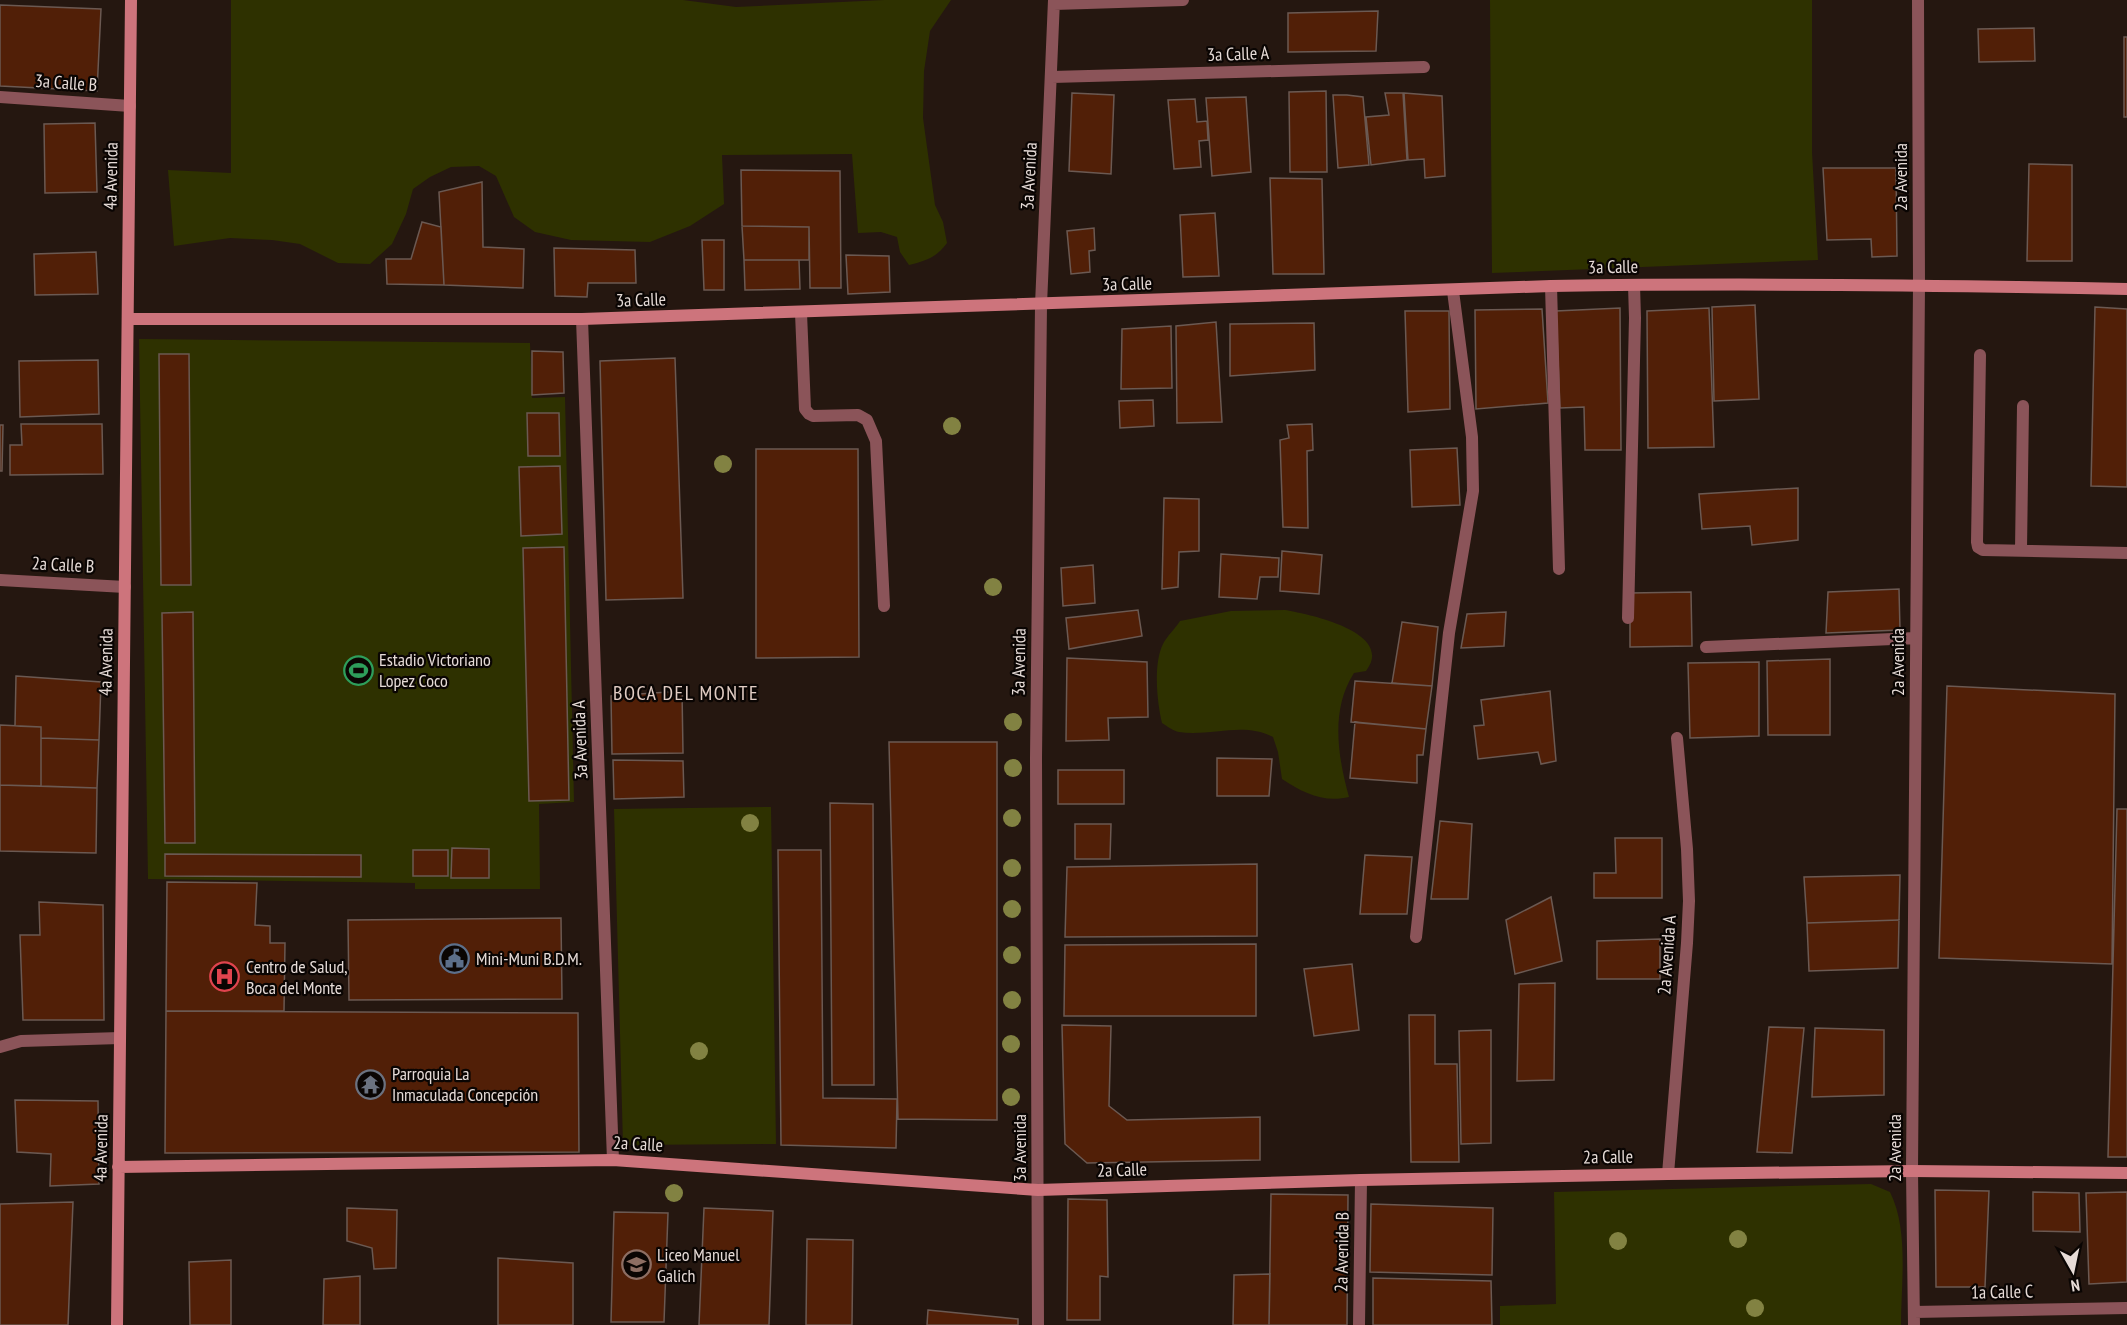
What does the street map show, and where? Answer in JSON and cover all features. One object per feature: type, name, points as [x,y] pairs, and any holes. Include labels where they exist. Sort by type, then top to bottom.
[{"type":"street","name":"4a Avenida","points":[[117,1325],[131,0]]},
{"type":"street","points":[[1054,2],[1183,0]]},
{"type":"street","name":"2a Avenida","points":[[1914,1325],[1912,1171],[1919,284],[1918,0]]},
{"type":"street","name":"3a Avenida","points":[[1038,1325],[1036,758],[1041,305],[1054,2]]},
{"type":"street","name":"3a Calle A","points":[[1052,77],[1424,67]]},
{"type":"street","name":"3a Calle B","points":[[0,97],[130,106]]},
{"type":"street","name":"3a Calle","points":[[128,319],[582,320],[1551,286],[1919,284],[2127,289]]},
{"type":"street","points":[[1628,618],[1635,330],[1634,285]]},
{"type":"street","points":[[1551,286],[1559,569]]},
{"type":"street","points":[[1416,937],[1449,633],[1473,491],[1472,437],[1453,291]]},
{"type":"street","points":[[801,313],[806,409],[813,416],[858,415],[867,420],[876,441],[884,606]]},
{"type":"street","name":"3a Avenida A","points":[[582,320],[614,1160]]},
{"type":"street","points":[[1980,355],[1978,547],[1983,550],[2127,552]]},
{"type":"street","points":[[2021,550],[2024,406]]},
{"type":"street","name":"2a Calle B","points":[[0,580],[125,587]]},
{"type":"street","points":[[1706,647],[1916,638]]},
{"type":"street","name":"2a Avenida A","points":[[1668,1174],[1689,901],[1687,849],[1677,738]]},
{"type":"street","points":[[0,1047],[21,1041],[120,1038]]},
{"type":"street","name":"2a Calle","points":[[118,1167],[614,1160],[1038,1190],[1668,1174],[1912,1171],[2127,1173]]},
{"type":"street","name":"2a Avenida B","points":[[1359,1325],[1361,1180]]},
{"type":"street","name":"1a Calle C","points":[[1914,1312],[2127,1308]]},
{"type":"green space","points":[[231,0],[683,0],[736,7],[884,0],[951,0],[930,31],[924,71],[923,118],[935,205],[943,222],[947,243],[931,258],[909,265],[900,252],[897,237],[881,232],[858,233],[852,154],[722,155],[724,204],[690,226],[650,242],[571,240],[535,232],[514,217],[496,176],[479,166],[451,167],[430,177],[413,189],[406,214],[392,244],[370,264],[338,263],[300,244],[272,240],[230,238],[174,246],[168,170],[231,173]]},
{"type":"green space","points":[[1490,0],[1812,0],[1812,152],[1818,260],[1492,273]]},
{"type":"green space","name":"Estadio Victoriano Lopez Coco","points":[[139,339],[530,343],[532,398],[565,397],[574,802],[539,804],[540,889],[415,889],[415,883],[148,879]]},
{"type":"green space","points":[[1285,610],[1345,627],[1360,636],[1369,646],[1372,657],[1366,671],[1354,673],[1346,687],[1339,718],[1339,750],[1349,797],[1331,799],[1314,796],[1282,779],[1273,737],[1262,732],[1238,730],[1203,733],[1179,732],[1162,723],[1157,694],[1158,662],[1163,644],[1180,621],[1231,611]]},
{"type":"green space","points":[[771,807],[776,1144],[623,1145],[614,809]]},
{"type":"green space","points":[[1871,1184],[1890,1192],[1900,1223],[1903,1257],[1901,1325],[1500,1325],[1500,1306],[1556,1304],[1554,1192]]},
{"type":"building","points":[[0,5],[101,9],[97,91],[0,86]]},
{"type":"building","points":[[1378,11],[1376,51],[1288,52],[1288,13]]},
{"type":"building","points":[[2034,28],[2035,61],[1979,62],[1978,29]]},
{"type":"building","points":[[2124,37],[2127,37],[2127,117],[2124,117]]},
{"type":"building","points":[[1326,91],[1327,172],[1290,172],[1289,92]]},
{"type":"building","points":[[1072,93],[1114,95],[1111,174],[1069,171]]},
{"type":"building","points":[[1385,93],[1403,93],[1407,160],[1371,165],[1366,117],[1389,115]]},
{"type":"building","points":[[1404,93],[1442,96],[1445,176],[1425,178],[1424,159],[1408,160]]},
{"type":"building","points":[[1333,95],[1363,97],[1369,165],[1338,168]]},
{"type":"building","points":[[1246,97],[1251,172],[1212,176],[1206,98]]},
{"type":"building","points":[[1195,99],[1197,122],[1207,121],[1208,140],[1199,141],[1201,167],[1174,169],[1168,100]]},
{"type":"building","points":[[95,123],[97,192],[45,193],[44,124]]},
{"type":"building","points":[[2029,164],[2072,165],[2072,261],[2027,261]]},
{"type":"building","points":[[1823,168],[1896,168],[1897,256],[1872,257],[1871,239],[1827,240]]},
{"type":"building","points":[[741,170],[840,171],[841,288],[810,288],[809,227],[742,226]]},
{"type":"building","points":[[1270,178],[1322,179],[1324,274],[1273,274]]},
{"type":"building","points":[[482,182],[483,247],[524,249],[523,288],[444,285],[439,192]]},
{"type":"building","points":[[1215,213],[1219,276],[1183,277],[1180,215]]},
{"type":"building","points":[[422,222],[441,227],[444,285],[387,284],[386,259],[411,259]]},
{"type":"building","points":[[742,226],[809,227],[809,260],[744,260]]},
{"type":"building","points":[[1094,228],[1095,250],[1089,251],[1090,272],[1071,274],[1067,231]]},
{"type":"building","points":[[702,240],[724,240],[724,290],[704,290]]},
{"type":"building","points":[[554,248],[635,250],[636,283],[588,283],[587,297],[555,296]]},
{"type":"building","points":[[96,252],[98,294],[35,295],[34,254]]},
{"type":"building","points":[[846,255],[889,256],[890,292],[848,294]]},
{"type":"building","points":[[744,260],[799,260],[800,289],[745,290]]},
{"type":"building","points":[[1755,305],[1759,399],[1714,401],[1712,307]]},
{"type":"building","points":[[2095,307],[2127,309],[2127,487],[2091,486]]},
{"type":"building","points":[[1620,308],[1621,450],[1585,450],[1584,407],[1560,408],[1556,311]]},
{"type":"building","points":[[1709,308],[1714,447],[1648,448],[1647,311]]},
{"type":"building","points":[[1542,309],[1548,403],[1476,409],[1475,310]]},
{"type":"building","points":[[1405,311],[1449,311],[1450,409],[1408,412]]},
{"type":"building","points":[[1216,322],[1222,422],[1177,423],[1176,326]]},
{"type":"building","points":[[1314,323],[1315,370],[1230,376],[1230,324]]},
{"type":"building","points":[[1171,326],[1172,388],[1121,389],[1122,329]]},
{"type":"building","points":[[532,351],[563,352],[564,393],[532,395]]},
{"type":"building","points":[[159,354],[189,354],[191,585],[161,585]]},
{"type":"building","points":[[675,358],[683,598],[606,600],[600,361]]},
{"type":"building","points":[[98,360],[99,414],[20,417],[19,361]]},
{"type":"building","points":[[1153,400],[1154,426],[1120,428],[1119,401]]},
{"type":"building","points":[[527,413],[559,413],[560,456],[528,456]]},
{"type":"building","points":[[21,424],[102,424],[103,474],[10,475],[10,445],[22,445]]},
{"type":"building","points":[[1312,424],[1313,450],[1307,451],[1308,528],[1283,527],[1280,440],[1289,438],[1287,425]]},
{"type":"building","points":[[0,425],[3,425],[2,471],[0,471]]},
{"type":"building","points":[[1457,448],[1460,505],[1412,507],[1410,450]]},
{"type":"building","points":[[756,449],[858,449],[859,657],[756,658]]},
{"type":"building","points":[[560,466],[562,534],[521,536],[519,467]]},
{"type":"building","points":[[1798,488],[1798,540],[1752,545],[1750,526],[1702,529],[1699,494]]},
{"type":"building","points":[[1164,498],[1199,499],[1199,551],[1179,552],[1178,587],[1162,589]]},
{"type":"building","points":[[564,547],[569,800],[529,801],[523,548]]},
{"type":"building","points":[[1282,551],[1322,555],[1319,594],[1280,591]]},
{"type":"building","points":[[1221,554],[1279,558],[1278,577],[1260,577],[1257,599],[1219,597]]},
{"type":"building","points":[[1093,565],[1095,603],[1063,606],[1061,568]]},
{"type":"building","points":[[1899,589],[1900,630],[1826,633],[1828,592]]},
{"type":"building","points":[[1691,592],[1692,646],[1630,647],[1630,593]]},
{"type":"building","points":[[1138,610],[1142,636],[1069,649],[1066,618]]},
{"type":"building","points":[[193,612],[195,843],[165,843],[162,613]]},
{"type":"building","points":[[1506,612],[1504,646],[1461,648],[1467,614]]},
{"type":"building","points":[[1402,622],[1438,627],[1432,686],[1392,683]]},
{"type":"building","points":[[1067,658],[1147,662],[1148,717],[1108,718],[1109,740],[1066,741]]},
{"type":"building","points":[[1830,659],[1830,735],[1768,735],[1767,661]]},
{"type":"building","points":[[1759,662],[1759,736],[1690,738],[1688,663]]},
{"type":"building","points":[[16,676],[101,682],[99,740],[41,738],[41,727],[15,726]]},
{"type":"building","points":[[1355,681],[1432,686],[1426,729],[1351,722]]},
{"type":"building","points":[[1947,686],[2115,694],[2112,964],[1939,958]]},
{"type":"building","points":[[682,691],[683,753],[612,754],[611,696]]},
{"type":"building","points":[[1550,691],[1556,761],[1541,764],[1538,752],[1478,759],[1474,726],[1484,725],[1481,700]]},
{"type":"building","points":[[1355,722],[1426,729],[1423,755],[1417,755],[1417,783],[1350,778]]},
{"type":"building","points":[[0,725],[41,727],[41,786],[0,785]]},
{"type":"building","points":[[41,738],[99,740],[97,788],[41,786]]},
{"type":"building","points":[[889,742],[997,742],[997,1120],[898,1119]]},
{"type":"building","points":[[1217,758],[1272,759],[1269,796],[1217,796]]},
{"type":"building","points":[[613,760],[683,761],[684,797],[614,799]]},
{"type":"building","points":[[1058,770],[1124,770],[1124,804],[1058,804]]},
{"type":"building","points":[[0,785],[97,788],[96,853],[0,851]]},
{"type":"building","points":[[830,803],[873,804],[874,1085],[832,1085]]},
{"type":"building","points":[[2117,809],[2127,809],[2127,1157],[2108,1157]]},
{"type":"building","points":[[1440,821],[1472,824],[1468,899],[1431,899]]},
{"type":"building","points":[[1075,824],[1111,824],[1110,859],[1075,859]]},
{"type":"building","points":[[1615,838],[1662,838],[1662,898],[1594,898],[1594,873],[1616,873]]},
{"type":"building","points":[[452,848],[489,849],[489,878],[451,878]]},
{"type":"building","points":[[413,850],[448,850],[448,876],[413,876]]},
{"type":"building","points":[[778,850],[821,850],[823,1098],[897,1099],[896,1148],[781,1145]]},
{"type":"building","points":[[165,854],[361,855],[361,877],[165,876]]},
{"type":"building","points":[[1365,855],[1412,857],[1407,914],[1360,914]]},
{"type":"building","points":[[1257,864],[1257,936],[1065,937],[1067,867]]},
{"type":"building","points":[[1900,875],[1899,920],[1807,923],[1804,877]]},
{"type":"building","name":"Centro de Salud, Boca del Monte","points":[[167,882],[257,883],[255,925],[270,926],[270,943],[285,943],[284,1011],[166,1011]]},
{"type":"building","points":[[1551,897],[1562,961],[1515,974],[1506,920]]},
{"type":"building","points":[[39,902],[103,905],[104,1020],[23,1020],[20,935],[40,935]]},
{"type":"building","name":"Mini-Muni B.D.M.","points":[[561,918],[562,999],[349,1000],[348,920]]},
{"type":"building","points":[[1899,920],[1898,968],[1809,971],[1807,923]]},
{"type":"building","points":[[1660,939],[1660,979],[1597,979],[1597,941]]},
{"type":"building","points":[[1256,944],[1256,1016],[1064,1016],[1065,945]]},
{"type":"building","points":[[1352,964],[1359,1030],[1314,1036],[1304,969]]},
{"type":"building","points":[[1555,983],[1554,1080],[1517,1081],[1519,984]]},
{"type":"building","points":[[166,1011],[578,1013],[579,1152],[165,1153]]},
{"type":"building","points":[[1409,1015],[1435,1015],[1435,1064],[1457,1064],[1459,1162],[1411,1162]]},
{"type":"building","points":[[1062,1025],[1111,1026],[1109,1106],[1127,1120],[1260,1117],[1260,1160],[1087,1163],[1065,1144]]},
{"type":"building","points":[[1769,1027],[1804,1028],[1792,1153],[1757,1152]]},
{"type":"building","points":[[1815,1028],[1884,1030],[1884,1095],[1812,1097]]},
{"type":"building","points":[[1491,1030],[1491,1143],[1461,1144],[1459,1031]]},
{"type":"building","points":[[15,1100],[98,1101],[99,1184],[50,1186],[51,1154],[17,1152]]},
{"type":"building","points":[[1935,1190],[1989,1191],[1985,1287],[1936,1287]]},
{"type":"building","points":[[2033,1192],[2079,1193],[2080,1232],[2033,1231]]},
{"type":"building","points":[[2127,1192],[2127,1282],[2089,1284],[2086,1193]]},
{"type":"building","points":[[1271,1194],[1348,1195],[1347,1325],[1269,1325]]},
{"type":"building","points":[[1068,1199],[1107,1200],[1108,1277],[1100,1276],[1100,1320],[1067,1320]]},
{"type":"building","points":[[73,1202],[68,1325],[0,1325],[0,1204]]},
{"type":"building","points":[[1371,1204],[1493,1208],[1492,1275],[1370,1272]]},
{"type":"building","points":[[347,1208],[397,1210],[396,1268],[374,1269],[372,1248],[347,1241]]},
{"type":"building","points":[[704,1208],[773,1211],[769,1325],[699,1325]]},
{"type":"building","points":[[614,1212],[668,1213],[664,1322],[611,1322]]},
{"type":"building","points":[[807,1239],[853,1240],[852,1325],[806,1325]]},
{"type":"building","points":[[498,1258],[573,1263],[573,1325],[498,1325]]},
{"type":"building","points":[[231,1260],[231,1325],[190,1325],[189,1262]]},
{"type":"building","points":[[1270,1274],[1269,1325],[1233,1325],[1234,1275]]},
{"type":"building","points":[[360,1276],[360,1325],[323,1325],[324,1279]]},
{"type":"building","points":[[1373,1278],[1491,1281],[1492,1325],[1373,1325]]},
{"type":"building","points":[[928,1310],[1018,1319],[1018,1325],[927,1325]]},
{"type":"place","name":"Estadio Victoriano Lopez Coco","points":[[358,670]]},
{"type":"place","name":"Mini-Muni B.D.M.","points":[[455,959]]},
{"type":"place","name":"Centro de Salud, Boca del Monte","points":[[225,977]]},
{"type":"place","name":"Parroquia La Inmaculada Concepción","points":[[371,1084]]},
{"type":"place","name":"Liceo Manuel Galich","points":[[636,1265]]},
{"type":"district","name":"BOCA DEL MONTE","points":[[686,693]]}]
